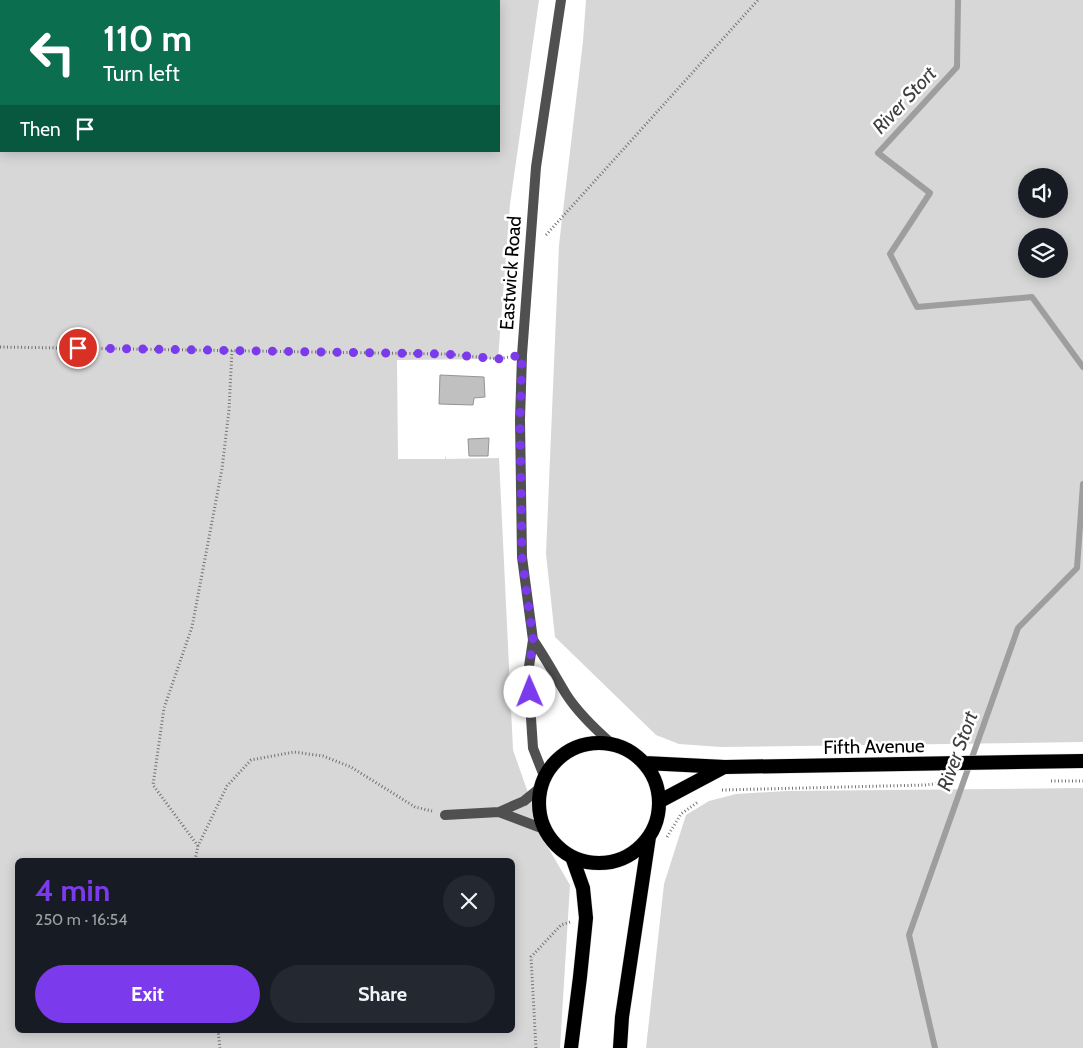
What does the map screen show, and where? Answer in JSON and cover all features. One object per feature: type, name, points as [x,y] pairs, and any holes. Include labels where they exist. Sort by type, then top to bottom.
[{"type":"highway","points":[[620,1048],[622,1016],[650,836],[657,819],[660,801],[656,780],[645,763],[630,750],[611,743],[591,742],[572,748],[556,760],[542,782],[538,802],[544,829],[556,846],[572,857],[589,862],[606,863],[623,858],[638,849],[650,836]]},
{"type":"highway","name":"Fifth Avenue","points":[[645,763],[725,767],[1083,761]]},
{"type":"highway","name":"Fifth Avenue","points":[[660,801],[725,767]]},
{"type":"highway","points":[[571,1048],[586,918],[583,888],[572,857]]},
{"type":"street","name":"Eastwick Road","points":[[542,782],[533,748],[528,673],[533,640],[522,557],[520,420],[528,255],[536,167],[561,0]]},
{"type":"street","name":"Eastwick Road","points":[[533,640],[566,695],[590,724],[611,743]]},
{"type":"street","points":[[445,815],[499,812],[524,801],[542,782]]},
{"type":"street","points":[[499,812],[544,829]]},
{"type":"path","points":[[528,255],[758,0]]},
{"type":"path","points":[[0,347],[446,354],[498,359],[522,355]]},
{"type":"path","points":[[198,846],[153,785],[164,708],[192,627],[222,469],[229,410],[232,350]]},
{"type":"path","points":[[195,858],[198,846],[227,786],[251,760],[294,752],[323,756],[351,767],[415,807],[445,815]]},
{"type":"path","points":[[1049,780],[1083,781]]},
{"type":"path","points":[[717,792],[724,789],[925,785],[960,781]]},
{"type":"path","points":[[665,841],[681,814],[703,799]]},
{"type":"path","points":[[536,1048],[531,956],[561,926],[573,920]]},
{"type":"path","points":[[218,1033],[220,1048]]},
{"type":"shaded area","points":[[500,0],[539,0],[510,204],[498,359],[397,360],[398,459],[445,459],[446,455],[446,459],[499,458],[513,750],[546,844],[570,885],[560,1048],[0,1048],[0,152],[500,152]]},
{"type":"shaded area","points":[[586,0],[1083,0],[1083,742],[721,747],[679,744],[656,735],[555,637],[546,554],[559,245],[583,41]]},
{"type":"shaded area","points":[[1083,788],[1083,1048],[646,1048],[664,884],[686,815],[709,801],[736,794],[786,791]]},
{"type":"building","points":[[440,375],[484,377],[485,397],[474,398],[473,405],[439,404]]},
{"type":"building","points":[[489,438],[488,456],[469,456],[468,439]]},
{"type":"waterway","name":"River Stort","points":[[958,0],[957,67],[878,153],[930,193],[890,254],[917,307],[1032,297],[1083,367]]},
{"type":"waterway","name":"River Stort","points":[[935,1048],[909,935],[1018,628],[1077,568],[1083,484]]},
{"type":"route","points":[[78,348],[446,354],[498,359],[522,355],[520,420],[522,557],[533,640],[528,673],[530,692]]}]
